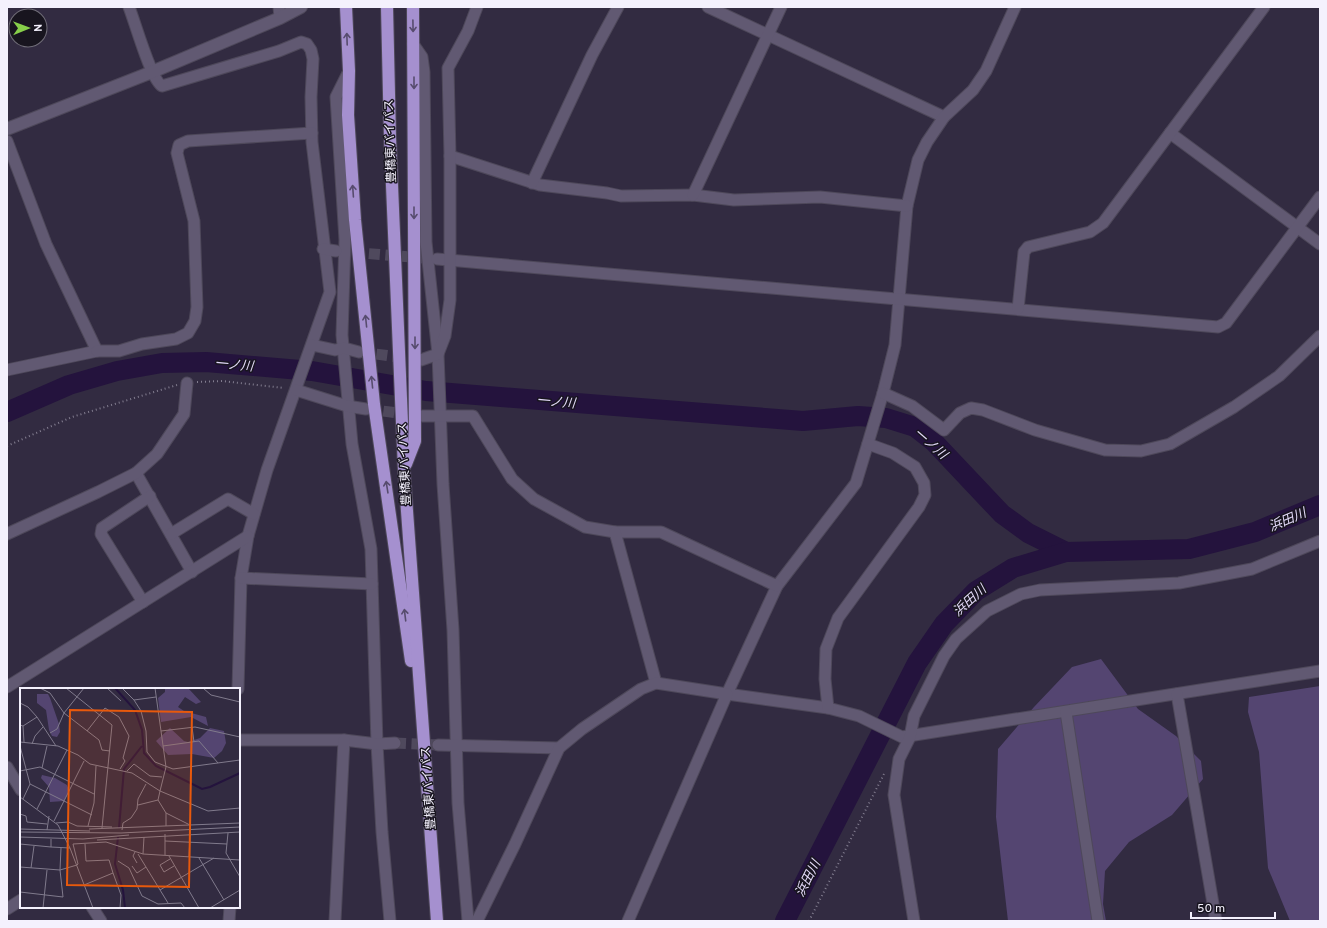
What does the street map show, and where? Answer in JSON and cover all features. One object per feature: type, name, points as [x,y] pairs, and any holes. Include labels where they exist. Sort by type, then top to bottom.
[{"type":"highway","points":[[346,7],[349,71],[348,115],[355,220],[370,359],[370,407],[425,751]]},
{"type":"highway","name":"豊橋東バイパス","points":[[387,7],[390,138],[404,470],[437,921]]},
{"type":"highway","points":[[404,470],[415,441],[418,413],[413,7]]},
{"type":"street","points":[[129,7],[152,72],[157,83],[162,86],[279,51],[301,42],[307,44],[311,50],[313,59],[310,97],[312,133],[323,249],[330,292],[267,470],[248,536],[241,578],[238,688]]},
{"type":"street","points":[[7,129],[152,72],[280,13],[301,7]]},
{"type":"street","points":[[418,362],[438,354],[445,336],[450,300],[450,156],[448,68],[468,31],[477,7]]},
{"type":"street","points":[[532,182],[592,56],[618,7]]},
{"type":"street","points":[[708,7],[944,117]]},
{"type":"street","points":[[693,195],[781,7]]},
{"type":"street","points":[[628,921],[727,694],[777,586],[856,483],[882,394],[894,345],[900,298],[907,206],[918,160],[927,142],[944,117],[973,90],[986,71],[1015,7]]},
{"type":"street","points":[[1018,309],[1024,252],[1028,247],[1098,229],[1264,7]]},
{"type":"street","points":[[413,44],[422,57],[424,72],[426,242],[438,354],[453,630],[458,803],[468,921]]},
{"type":"street","points":[[349,71],[336,97],[345,240],[342,328],[347,402],[352,444],[371,549],[377,744],[382,832],[390,921]]},
{"type":"street","points":[[7,370],[97,351],[119,351],[142,344],[176,339],[188,333],[195,321],[198,307],[194,221],[177,153],[179,145],[188,141],[312,133]]},
{"type":"street","points":[[1170,133],[1320,244]]},
{"type":"street","points":[[7,141],[46,244],[97,351]]},
{"type":"street","points":[[450,156],[540,185],[621,196],[693,195],[734,200],[820,197],[907,206]]},
{"type":"street","points":[[437,259],[900,298],[1218,327],[1226,323],[1320,197]]},
{"type":"street","points":[[323,249],[336,251]]},
{"type":"street","points":[[882,394],[912,406],[944,430],[960,413],[971,408],[983,410],[1035,430],[1105,450],[1141,451],[1170,444],[1234,407],[1279,376],[1320,336]]},
{"type":"street","points":[[310,348],[344,352],[359,352]]},
{"type":"street","points":[[7,534],[98,492],[136,472],[157,454],[184,414],[187,383]]},
{"type":"street","points":[[296,390],[370,407]]},
{"type":"street","points":[[418,413],[440,412],[473,416],[512,480],[534,499],[585,527],[615,532],[661,532],[777,586]]},
{"type":"street","points":[[828,708],[825,679],[826,649],[838,618],[919,508],[925,495],[924,483],[915,467],[869,440]]},
{"type":"street","points":[[136,472],[192,572]]},
{"type":"street","points":[[143,602],[101,534],[102,528],[150,496]]},
{"type":"street","points":[[171,534],[228,499],[254,514]]},
{"type":"street","points":[[615,532],[656,683]]},
{"type":"street","points":[[7,687],[248,536]]},
{"type":"street","points":[[914,921],[894,795],[899,759],[914,716],[944,656],[956,639],[987,611],[1021,594],[1040,590],[1179,583],[1252,569],[1320,541]]},
{"type":"street","points":[[241,578],[372,584]]},
{"type":"street","points":[[477,921],[516,844],[559,748],[582,729],[641,689],[656,683],[828,708],[859,716],[906,737],[1320,671]]},
{"type":"street","points":[[1177,694],[1216,921]]},
{"type":"street","points":[[1066,712],[1098,921]]},
{"type":"street","points":[[240,740],[344,740],[377,744],[395,743]]},
{"type":"street","points":[[335,921],[344,740]]},
{"type":"street","points":[[438,745],[559,748]]},
{"type":"street","points":[[7,767],[20,788]]},
{"type":"street","points":[[7,909],[20,901]]},
{"type":"street","points":[[93,908],[101,921]]},
{"type":"street","points":[[229,921],[230,908]]},
{"type":"path","points":[[7,446],[72,417],[187,383],[222,381],[296,390]]},
{"type":"path","points":[[809,921],[887,770],[899,759]]},
{"type":"shaded area","points":[[1101,659],[1138,709],[1176,736],[1201,761],[1203,779],[1172,815],[1129,842],[1105,871],[1103,904],[1106,921],[1008,921],[996,817],[998,749],[1034,707],[1072,667]]},
{"type":"shaded area","points":[[1320,686],[1320,921],[1290,921],[1268,868],[1259,752],[1248,712],[1249,697]]},
{"type":"waterway","name":"一ノ川","points":[[7,412],[69,385],[117,371],[162,363],[206,362],[312,371],[426,391],[803,421],[858,416],[886,418],[915,427],[934,442],[1002,514],[1028,533],[1066,552]]},
{"type":"waterway","name":"浜田川","points":[[785,921],[917,663],[944,624],[976,591],[1013,568],[1066,552],[1189,549],[1255,532],[1320,505]]},
{"type":"tunnel","points":[[336,251],[436,259]]},
{"type":"tunnel","points":[[360,352],[421,360]]},
{"type":"tunnel","points":[[367,409],[421,416]]},
{"type":"tunnel","points":[[395,743],[438,745]]}]
